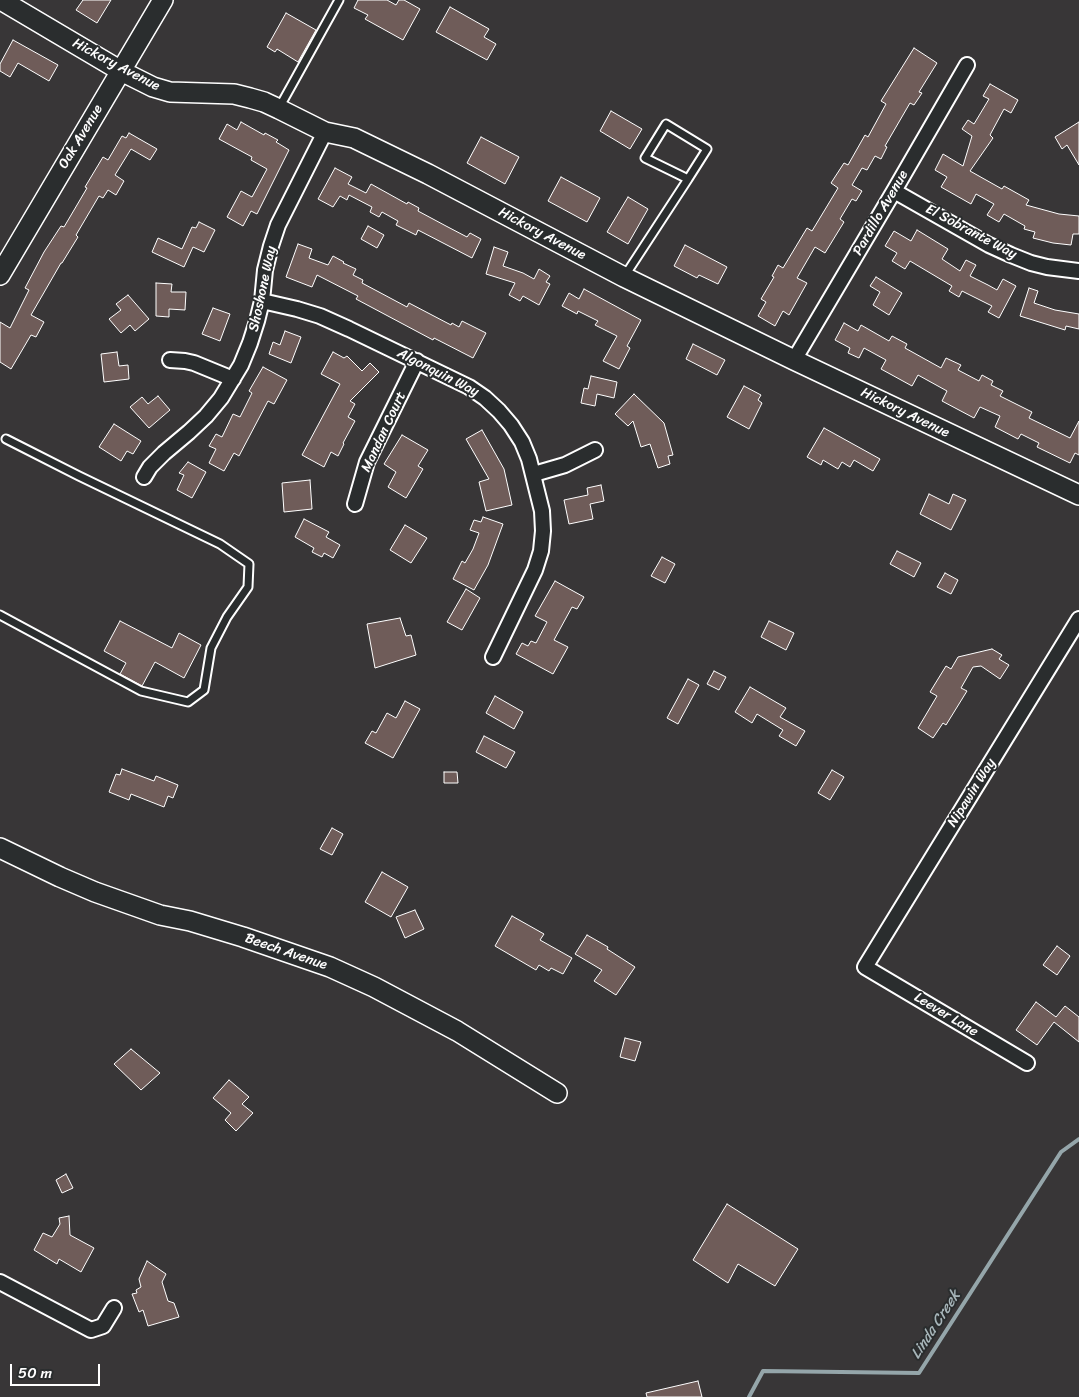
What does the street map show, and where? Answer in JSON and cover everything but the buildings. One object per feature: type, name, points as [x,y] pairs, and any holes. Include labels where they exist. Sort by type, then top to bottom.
[{"type":"street","name":"Hickory Avenue","points":[[1,0],[120,70],[153,87],[170,92],[234,94],[264,102],[325,132],[354,138],[363,142],[624,277],[1079,495]]},
{"type":"street","name":"Oak Avenue","points":[[0,275],[163,0]]},
{"type":"street","name":"Pardillo Avenue","points":[[794,360],[967,65]]},
{"type":"street","name":"Shoshone Way","points":[[144,477],[150,467],[164,453],[206,416],[221,398],[233,379],[250,344],[257,321],[262,301],[265,270],[278,225],[325,132]]},
{"type":"street","name":"El Sobrante Way","points":[[894,191],[1011,255],[1047,267],[1079,271]]},
{"type":"street","name":"Algonquin Way","points":[[262,301],[320,316],[417,361],[469,387],[499,410],[511,425],[522,442],[534,474],[543,521],[541,551],[535,570],[493,657]]},
{"type":"street","points":[[170,360],[194,363],[233,379]]},
{"type":"street","name":"Mandan Court","points":[[355,504],[367,462],[417,361]]},
{"type":"street","points":[[534,474],[565,465],[595,450]]},
{"type":"street","name":"Nipawin Way","points":[[865,967],[1079,619]]},
{"type":"street","name":"Beech Avenue","points":[[0,848],[96,892],[160,914],[243,937],[330,967],[374,987],[457,1031],[557,1092]]},
{"type":"street","name":"Leever Lane","points":[[865,967],[1027,1063]]},
{"type":"street","points":[[0,1282],[91,1330],[103,1326],[114,1308]]},
{"type":"lane","points":[[279,109],[339,0]]},
{"type":"lane","points":[[624,277],[688,179],[707,149],[666,124],[645,158],[688,179]]},
{"type":"lane","points":[[0,615],[141,691],[188,702],[204,690],[211,648],[227,617],[248,587],[249,564],[220,544],[6,439]]},
{"type":"waterway","name":"Linda Creek","points":[[749,1397],[763,1371],[919,1373],[1061,1152],[1079,1139]]}]
